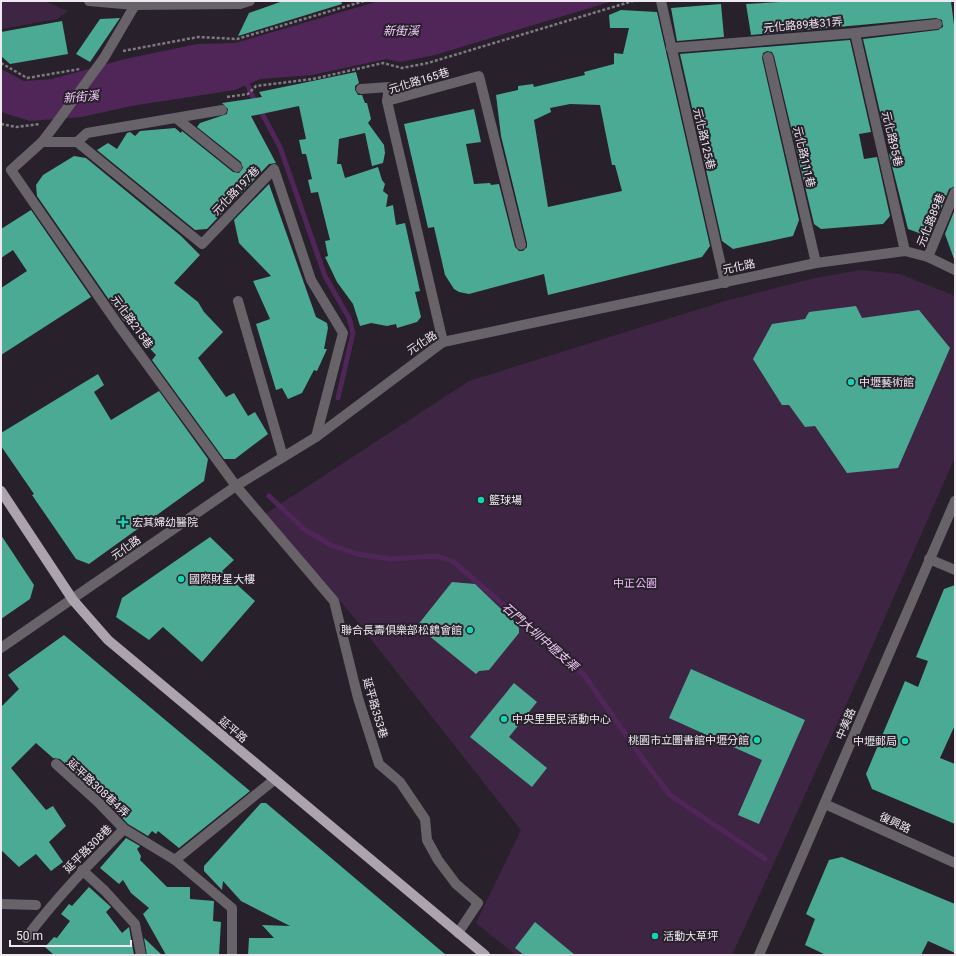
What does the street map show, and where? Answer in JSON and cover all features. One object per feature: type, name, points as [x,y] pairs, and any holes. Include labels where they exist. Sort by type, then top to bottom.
[{"type":"main road","name":"延平路","points":[[1,491],[73,600],[108,640],[485,955]]},
{"type":"street","points":[[89,1],[135,5],[243,2]]},
{"type":"street","name":"元化路125巷","points":[[661,1],[725,283]]},
{"type":"street","points":[[42,142],[102,60],[135,5]]},
{"type":"street","name":"元化路89巷31弄","points":[[671,48],[855,33],[938,24]]},
{"type":"street","name":"元化路95巷","points":[[855,33],[905,251]]},
{"type":"street","name":"元化路111巷","points":[[768,57],[816,263]]},
{"type":"street","name":"元化路165巷","points":[[443,342],[387,101],[479,76],[521,245]]},
{"type":"street","points":[[361,89],[389,87],[387,101]]},
{"type":"street","points":[[42,142],[77,142],[87,133],[222,110]]},
{"type":"street","points":[[176,118],[237,167]]},
{"type":"street","name":"元化路215巷","points":[[42,142],[11,170],[117,323],[236,486]]},
{"type":"street","name":"元化路197巷","points":[[77,142],[202,244],[274,169],[311,280],[343,333],[316,437]]},
{"type":"street","name":"元化路89巷","points":[[928,257],[955,192]]},
{"type":"street","name":"元化路","points":[[1,648],[73,600],[236,486],[316,437],[443,342],[816,263],[905,251],[928,257],[955,270]]},
{"type":"street","points":[[238,301],[283,458]]},
{"type":"street","name":"延平路353巷","points":[[236,486],[334,601],[358,698],[379,764],[400,782],[425,819],[427,840],[438,860],[456,884],[478,903],[458,933]]},
{"type":"street","name":"中美路","points":[[758,955],[825,804],[929,559],[955,502]]},
{"type":"street","points":[[929,559],[955,570]]},
{"type":"street","name":"延平路308巷4弄","points":[[56,764],[98,802],[124,829]]},
{"type":"street","points":[[175,860],[274,780]]},
{"type":"street","name":"復興路","points":[[825,804],[955,863]]},
{"type":"street","name":"延平路308巷","points":[[26,938],[49,908],[82,870],[124,829],[175,860],[232,908],[232,955]]},
{"type":"street","points":[[82,870],[106,891],[135,924],[141,952]]},
{"type":"street","points":[[1,904],[36,905]]},
{"type":"path","points":[[102,60],[127,49],[198,37],[237,39],[364,1]]},
{"type":"path","points":[[256,86],[313,79],[382,63],[402,68],[428,63],[633,1]]},
{"type":"path","points":[[1,64],[27,78],[83,68]]},
{"type":"green space","points":[[1,1],[44,1],[68,11],[57,19],[1,29]]},
{"type":"green space","name":"中正公園","points":[[860,270],[900,274],[955,296],[955,457],[865,663],[732,955],[516,955],[476,923],[521,830],[348,610],[259,518],[469,381],[725,301],[815,278]]},
{"type":"water","name":"新街溪","points":[[379,1],[613,1],[435,55],[400,62],[386,59],[312,75],[260,79],[235,90],[131,106],[82,117],[30,121],[1,112],[1,69],[24,81],[52,79],[125,59],[197,44],[235,43]]},
{"type":"building","points":[[283,1],[341,1],[342,4],[238,36],[249,13]]},
{"type":"building","points":[[798,1],[951,1],[955,33],[955,186],[949,189],[938,216],[936,213],[927,236],[908,229],[889,154],[891,154],[886,129],[884,129],[863,39],[938,30],[943,27],[942,20],[936,18],[751,35],[746,4]]},
{"type":"building","points":[[721,4],[724,37],[677,41],[671,8]]},
{"type":"building","points":[[621,10],[657,12],[710,246],[702,257],[548,295],[544,274],[469,294],[459,292],[454,289],[445,275],[434,227],[428,228],[404,124],[474,109],[481,142],[466,144],[474,184],[499,184],[515,247],[519,251],[523,251],[527,247],[527,243],[501,136],[496,95],[518,90],[518,86],[533,84],[534,87],[585,75],[584,72],[614,64],[614,53],[623,54],[629,28],[610,28],[609,15]],"holes":[[[570,104],[600,105],[612,165],[615,165],[622,191],[548,207],[534,120],[551,112],[550,108]]]},
{"type":"building","points":[[120,18],[90,62],[76,54],[100,19]]},
{"type":"building","points":[[62,21],[68,54],[10,64],[1,56],[1,32]]},
{"type":"building","points":[[850,40],[871,132],[859,134],[864,159],[877,157],[890,216],[883,224],[821,229],[814,224],[774,56],[772,52],[767,51],[763,53],[762,58],[799,220],[793,236],[733,249],[722,241],[680,54]]},
{"type":"building","points":[[356,72],[359,83],[355,86],[355,90],[358,95],[362,95],[365,103],[367,103],[371,119],[368,123],[384,145],[385,153],[383,163],[372,166],[365,133],[339,139],[337,164],[341,164],[345,178],[378,167],[382,180],[385,184],[383,191],[388,195],[386,207],[393,205],[396,225],[405,223],[420,291],[415,292],[421,317],[417,322],[397,328],[396,324],[387,326],[371,323],[360,326],[353,304],[337,282],[325,257],[328,256],[325,241],[330,240],[318,192],[311,193],[308,180],[312,179],[306,154],[302,154],[299,140],[306,139],[299,106],[251,116],[276,163],[269,164],[207,229],[195,230],[97,150],[108,143],[117,149],[127,133],[130,132],[135,136],[140,131],[175,128],[181,133],[182,131],[233,172],[239,173],[243,168],[241,162],[197,127],[200,123],[227,114],[228,109],[222,103],[262,97],[259,92]]},
{"type":"building","points":[[74,156],[86,158],[181,236],[200,255],[174,283],[198,302],[204,312],[223,332],[198,358],[226,397],[234,393],[248,416],[255,412],[268,434],[235,459],[224,459],[152,360],[156,355],[123,320],[37,196],[36,185],[43,175]]},
{"type":"building","points":[[269,184],[316,317],[327,323],[328,328],[324,349],[327,349],[317,371],[314,370],[302,393],[288,399],[282,388],[276,390],[256,324],[270,319],[253,281],[271,276],[239,243],[234,220]]},
{"type":"building","points":[[955,209],[955,258],[954,259],[945,234]]},
{"type":"building","points":[[31,210],[91,297],[1,355],[1,288],[27,271],[13,250],[1,258],[1,229]]},
{"type":"building","name":"中壢藝術館","points":[[856,306],[862,318],[919,310],[950,348],[898,468],[847,473],[815,426],[805,427],[789,405],[782,405],[753,359],[772,324],[805,319],[809,312]]},
{"type":"building","points":[[98,374],[104,385],[94,392],[111,420],[159,391],[208,459],[204,481],[89,564],[76,559],[32,495],[34,494],[1,446],[1,433]]},
{"type":"building","points":[[1,535],[34,585],[30,599],[1,619]]},
{"type":"building","points":[[210,537],[234,560],[222,571],[255,601],[202,662],[163,627],[149,640],[116,617],[122,598]]},
{"type":"building","name":"聯合長壽俱樂部松鶴會館","points":[[452,582],[475,584],[519,626],[519,633],[489,670],[479,671],[476,674],[417,626]]},
{"type":"building","points":[[955,585],[955,725],[940,758],[955,764],[955,824],[872,789],[866,774],[905,681],[918,687],[928,661],[916,657],[944,589]]},
{"type":"building","points":[[64,635],[250,791],[179,848],[158,831],[156,834],[152,831],[148,836],[128,824],[103,797],[60,759],[53,758],[36,743],[11,768],[46,810],[53,806],[66,826],[49,842],[63,862],[51,871],[36,854],[19,867],[1,850],[1,707],[19,689],[8,675]]},
{"type":"building","name":"桃園市立圖書館中壢分館","points":[[691,669],[805,720],[759,824],[738,815],[762,760],[669,718]]},
{"type":"building","name":"中央里里民活動中心","points":[[514,683],[537,702],[509,737],[547,768],[532,787],[470,737]]},
{"type":"building","points":[[261,803],[266,803],[446,955],[248,955],[249,938],[274,938],[262,925],[290,926],[241,901],[223,881],[222,890],[204,871],[204,866]]},
{"type":"building","points":[[126,838],[140,846],[137,849],[141,856],[140,860],[167,887],[190,887],[190,899],[214,901],[213,921],[221,922],[219,955],[166,955],[143,914],[149,908],[131,893],[123,880],[119,884],[100,868]]},
{"type":"building","points":[[842,857],[955,904],[955,953],[928,941],[921,955],[826,955],[805,945],[815,919],[806,914],[829,860]]},
{"type":"building","points":[[89,887],[111,907],[106,912],[122,933],[129,927],[134,955],[54,955],[45,947],[54,937],[57,938],[70,921],[61,914],[69,904],[72,906]]},
{"type":"building","points":[[535,922],[575,955],[524,955],[515,948]]},
{"type":"building","points":[[144,938],[162,955],[147,955]]},
{"type":"waterway","points":[[245,79],[280,147],[325,276],[349,318],[353,333],[338,398]]},
{"type":"waterway","name":"石門大圳中壢支渠","points":[[269,496],[305,530],[331,545],[357,554],[391,559],[437,556],[454,562],[584,675],[670,795],[765,859]]},
{"type":"place","name":"中壢藝術館","points":[[851,382]]},
{"type":"place","name":"籃球場","points":[[481,500]]},
{"type":"place","name":"宏其婦幼醫院","points":[[123,522]]},
{"type":"place","name":"國際財星大樓","points":[[181,579]]},
{"type":"place","name":"聯合長壽俱樂部松鶴會館","points":[[470,630]]},
{"type":"place","name":"中央里里民活動中心","points":[[504,719]]},
{"type":"place","name":"桃園市立圖書館中壢分館","points":[[757,740]]},
{"type":"place","name":"中壢郵局","points":[[905,741]]},
{"type":"place","name":"活動大草坪","points":[[655,936]]}]
